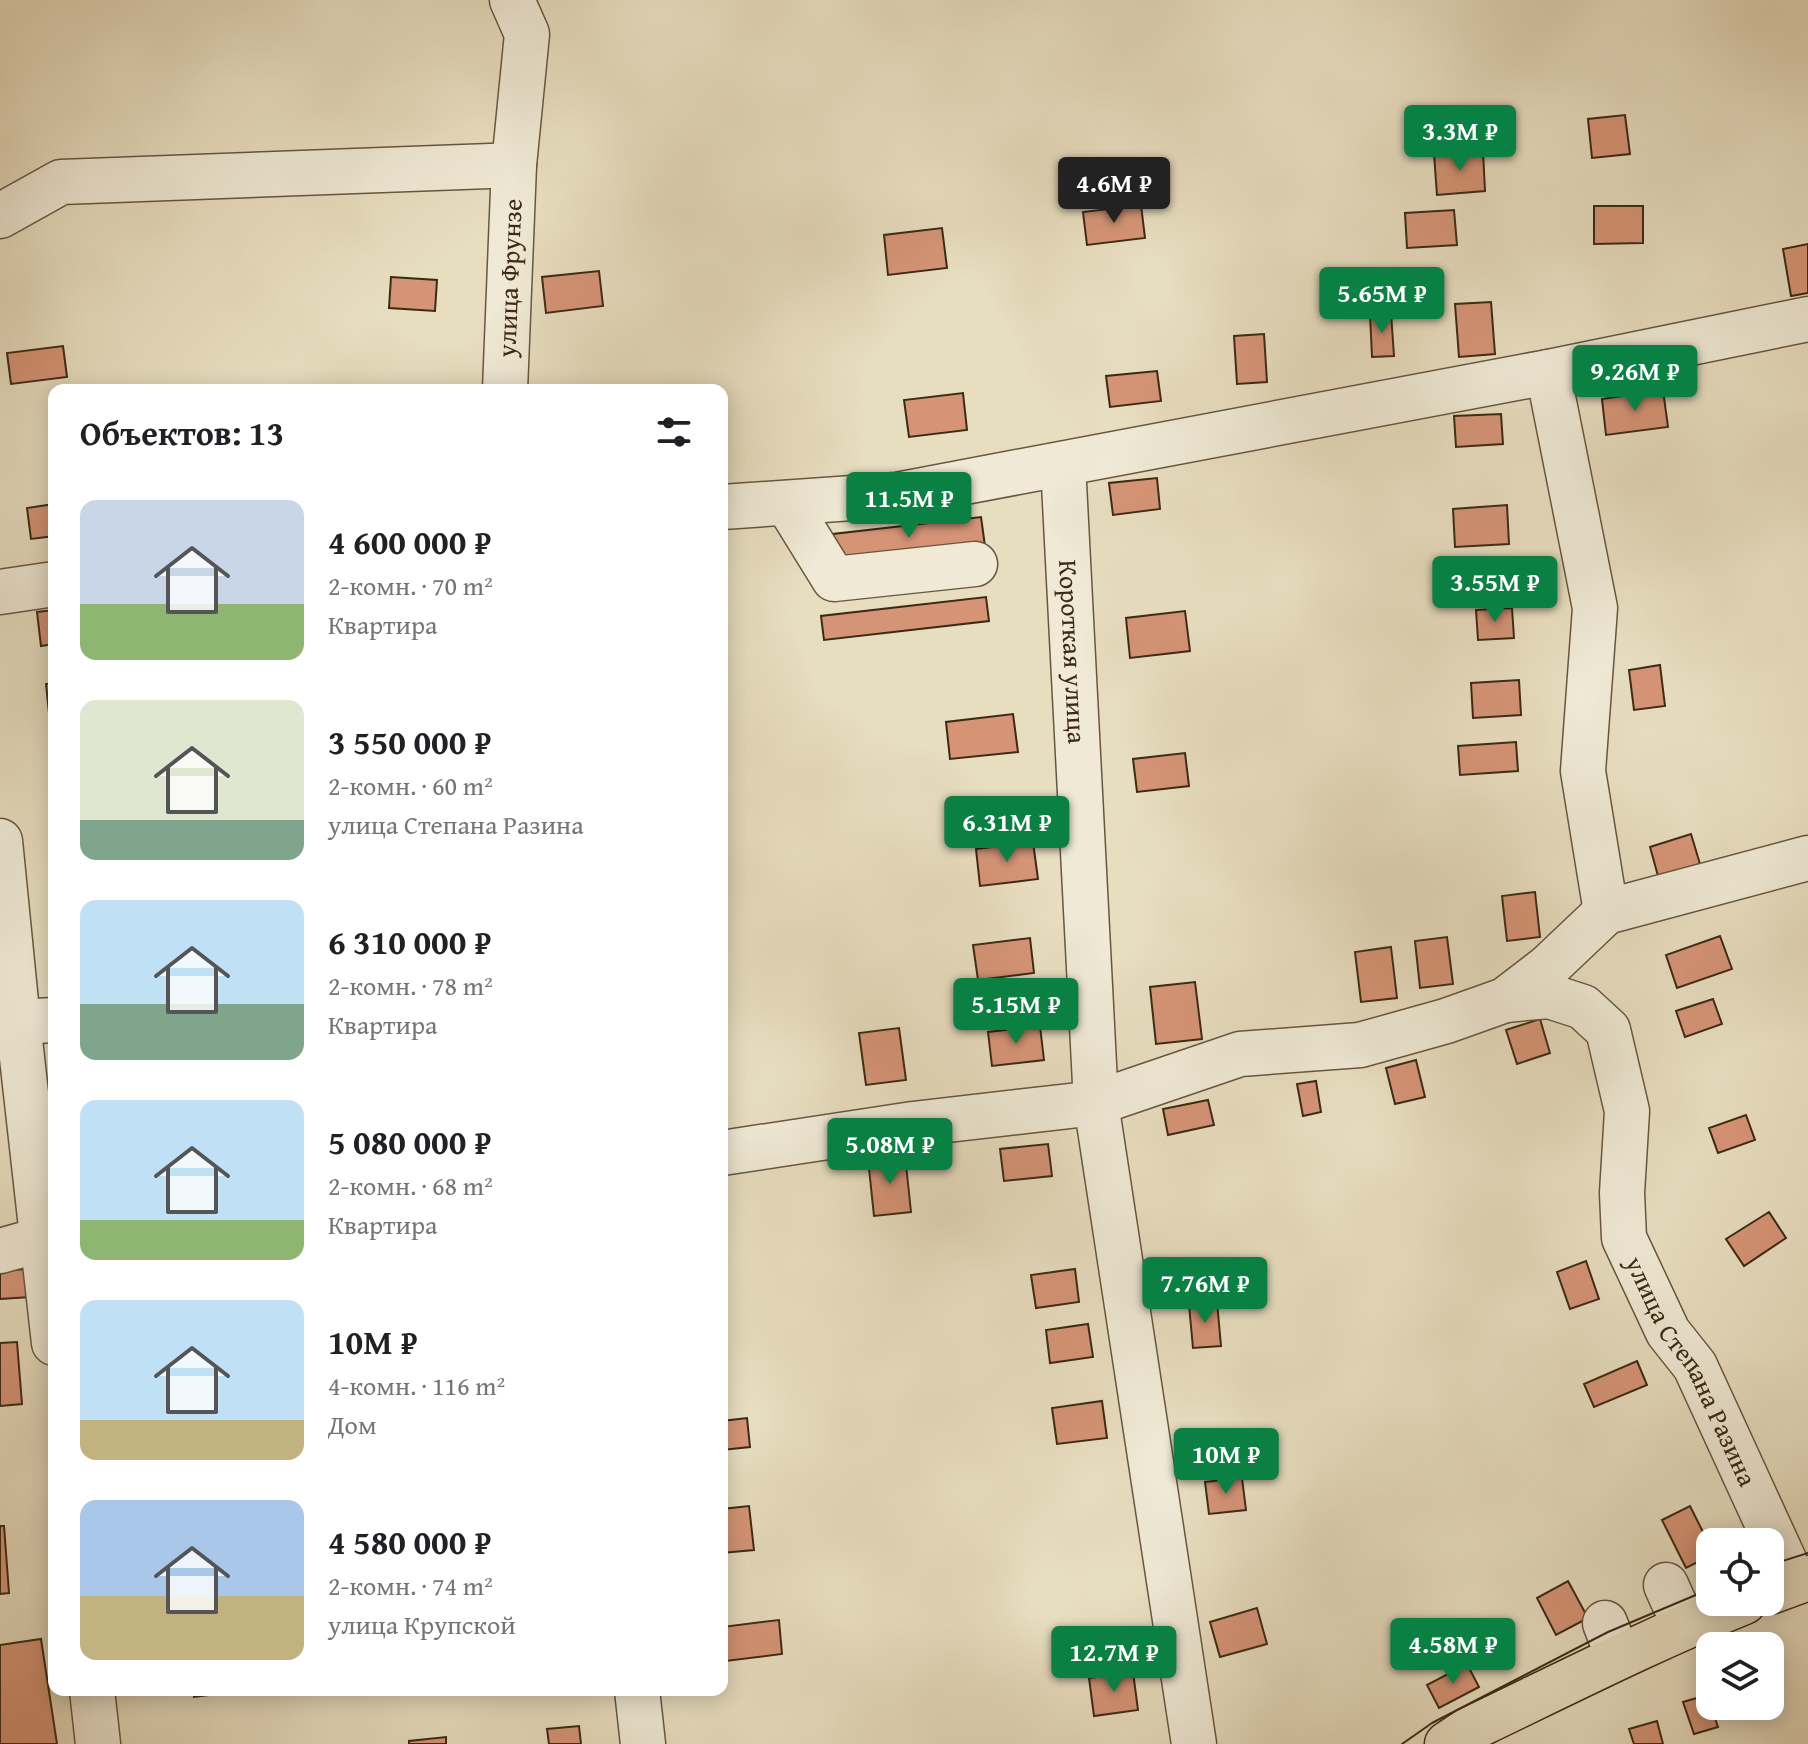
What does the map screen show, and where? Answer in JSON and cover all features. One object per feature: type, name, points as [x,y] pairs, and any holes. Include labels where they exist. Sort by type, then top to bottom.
[{"type":"main road","points":[[1447,1744],[1612,1640],[1688,1625],[1710,1616]]},
{"type":"street","name":"улица Фрунзе","points":[[505,384],[514,165],[527,34],[512,0]]},
{"type":"street","points":[[0,216],[61,182],[514,165]]},
{"type":"street","points":[[728,507],[896,495],[1548,372],[1808,319]]},
{"type":"street","points":[[1548,372],[1595,608],[1583,771],[1606,912]]},
{"type":"street","name":"Короткая улица","points":[[1063,464],[1096,1103],[1194,1744]]},
{"type":"street","points":[[787,503],[834,579],[975,564]]},
{"type":"street","points":[[0,592],[48,585]]},
{"type":"street","points":[[0,841],[36,1021],[48,1239],[0,1251]]},
{"type":"street","points":[[728,1152],[913,1124],[1096,1103],[1240,1054],[1360,1045],[1446,1021],[1505,1000],[1548,967],[1606,912],[1808,858]]},
{"type":"street","name":"улица Степана Разина","points":[[1505,1000],[1549,996],[1583,1007],[1608,1030],[1627,1111],[1622,1193],[1624,1238],[1668,1332],[1695,1366],[1784,1560],[1790,1584]]},
{"type":"street","points":[[1666,1585],[1688,1625]]},
{"type":"street","points":[[93,1696],[98,1744]]},
{"type":"street","points":[[638,1696],[643,1744]]},
{"type":"building","points":[[1625,115],[1630,154],[1592,158],[1588,119]]},
{"type":"building","points":[[1483,151],[1485,191],[1437,195],[1434,154]]},
{"type":"building","points":[[1141,205],[1145,238],[1087,245],[1083,212]]},
{"type":"building","points":[[1594,206],[1643,206],[1643,243],[1594,244]]},
{"type":"building","points":[[1454,210],[1457,245],[1407,248],[1405,213]]},
{"type":"building","points":[[942,228],[947,268],[888,275],[884,235]]},
{"type":"building","points":[[1808,244],[1808,293],[1791,296],[1783,249]]},
{"type":"building","points":[[599,271],[603,306],[546,313],[542,277]]},
{"type":"building","points":[[391,277],[437,280],[435,311],[389,308]]},
{"type":"building","points":[[1491,302],[1495,354],[1459,357],[1455,304]]},
{"type":"building","points":[[1391,313],[1394,356],[1372,357],[1370,314]]},
{"type":"building","points":[[1264,334],[1267,382],[1237,384],[1234,336]]},
{"type":"building","points":[[63,346],[67,377],[11,384],[7,353]]},
{"type":"building","points":[[1157,371],[1161,401],[1110,407],[1106,376]]},
{"type":"building","points":[[1663,390],[1668,427],[1606,435],[1602,399]]},
{"type":"building","points":[[963,393],[967,430],[909,437],[904,400]]},
{"type":"building","points":[[1501,414],[1503,444],[1456,447],[1454,416]]},
{"type":"building","points":[[1157,478],[1160,509],[1113,515],[1109,483]]},
{"type":"building","points":[[48,505],[48,537],[31,539],[27,508]]},
{"type":"building","points":[[1507,505],[1509,544],[1455,547],[1453,509]]},
{"type":"building","points":[[981,517],[985,546],[836,563],[833,534]]},
{"type":"building","points":[[986,597],[989,621],[824,640],[821,616]]},
{"type":"building","points":[[1512,608],[1514,638],[1478,640],[1476,610]]},
{"type":"building","points":[[48,611],[48,645],[41,646],[37,612]]},
{"type":"building","points":[[1185,611],[1190,651],[1130,658],[1126,618]]},
{"type":"building","points":[[1660,665],[1665,706],[1634,710],[1629,670]]},
{"type":"building","points":[[1519,680],[1521,715],[1473,718],[1471,683]]},
{"type":"building","points":[[1013,714],[1018,752],[950,759],[946,722]]},
{"type":"building","points":[[1516,742],[1518,771],[1460,775],[1458,746]]},
{"type":"building","points":[[1185,753],[1189,786],[1137,792],[1133,759]]},
{"type":"building","points":[[1691,834],[1700,864],[1658,876],[1650,847]]},
{"type":"building","points":[[1033,842],[1038,879],[980,886],[976,849]]},
{"type":"building","points":[[1535,892],[1540,937],[1507,941],[1502,896]]},
{"type":"building","points":[[1720,936],[1732,969],[1677,988],[1666,955]]},
{"type":"building","points":[[1447,937],[1453,984],[1420,988],[1415,941]]},
{"type":"building","points":[[1030,938],[1034,973],[978,980],[973,945]]},
{"type":"building","points":[[1391,947],[1397,998],[1361,1002],[1355,952]]},
{"type":"building","points":[[1195,982],[1202,1039],[1156,1044],[1150,987]]},
{"type":"building","points":[[1713,999],[1722,1024],[1685,1037],[1676,1011]]},
{"type":"building","points":[[1540,1019],[1550,1053],[1517,1064],[1506,1030]]},
{"type":"building","points":[[1040,1026],[1044,1060],[992,1066],[988,1032]]},
{"type":"building","points":[[899,1028],[906,1080],[866,1085],[859,1033]]},
{"type":"building","points":[[1416,1060],[1425,1097],[1395,1104],[1386,1068]]},
{"type":"building","points":[[1316,1081],[1321,1112],[1303,1116],[1297,1084]]},
{"type":"building","points":[[1208,1100],[1214,1125],[1168,1135],[1163,1109]]},
{"type":"building","points":[[1746,1115],[1755,1140],[1718,1153],[1709,1128]]},
{"type":"building","points":[[1048,1144],[1052,1176],[1004,1181],[1000,1149]]},
{"type":"building","points":[[905,1155],[911,1212],[874,1216],[868,1159]]},
{"type":"building","points":[[1769,1212],[1786,1238],[1744,1266],[1726,1239]]},
{"type":"building","points":[[1586,1261],[1599,1299],[1570,1309],[1557,1272]]},
{"type":"building","points":[[27,1269],[30,1297],[0,1299],[0,1271]]},
{"type":"building","points":[[1075,1269],[1079,1302],[1036,1308],[1031,1275]]},
{"type":"building","points":[[1217,1302],[1221,1346],[1193,1348],[1189,1305]]},
{"type":"building","points":[[1088,1324],[1093,1357],[1050,1363],[1046,1330]]},
{"type":"building","points":[[17,1342],[22,1404],[0,1406],[0,1343]]},
{"type":"building","points":[[1637,1361],[1647,1385],[1594,1407],[1584,1384]]},
{"type":"building","points":[[1102,1401],[1107,1438],[1057,1444],[1052,1408]]},
{"type":"building","points":[[747,1418],[750,1447],[728,1449],[728,1420]]},
{"type":"building","points":[[1242,1478],[1246,1510],[1209,1514],[1205,1482]]},
{"type":"building","points":[[749,1506],[754,1550],[728,1552],[728,1508]]},
{"type":"building","points":[[1690,1506],[1701,1528],[1696,1528],[1696,1563],[1686,1568],[1662,1520]]},
{"type":"building","points":[[0,1526],[4,1526],[9,1593],[0,1594]]},
{"type":"building","points":[[1568,1581],[1588,1618],[1556,1635],[1537,1598]]},
{"type":"building","points":[[1257,1608],[1267,1644],[1220,1657],[1210,1622]]},
{"type":"building","points":[[779,1620],[782,1654],[728,1661],[728,1626]]},
{"type":"building","points":[[41,1639],[57,1744],[0,1744],[0,1645]]},
{"type":"building","points":[[1467,1664],[1479,1687],[1439,1708],[1427,1685]]},
{"type":"building","points":[[1133,1672],[1138,1710],[1094,1716],[1089,1678]]},
{"type":"building","points":[[1696,1698],[1696,1720],[1716,1720],[1718,1727],[1694,1734],[1683,1702]]},
{"type":"building","points":[[1657,1721],[1663,1744],[1634,1744],[1629,1729]]},
{"type":"building","points":[[579,1726],[581,1744],[549,1744],[547,1729]]},
{"type":"building","points":[[446,1737],[446,1744],[409,1744],[409,1741]]},
{"type":"tram line","points":[[1784,1561],[1808,1553]]},
{"type":"tram line","points":[[1402,1744],[1432,1723],[1608,1632],[1696,1595]]}]
